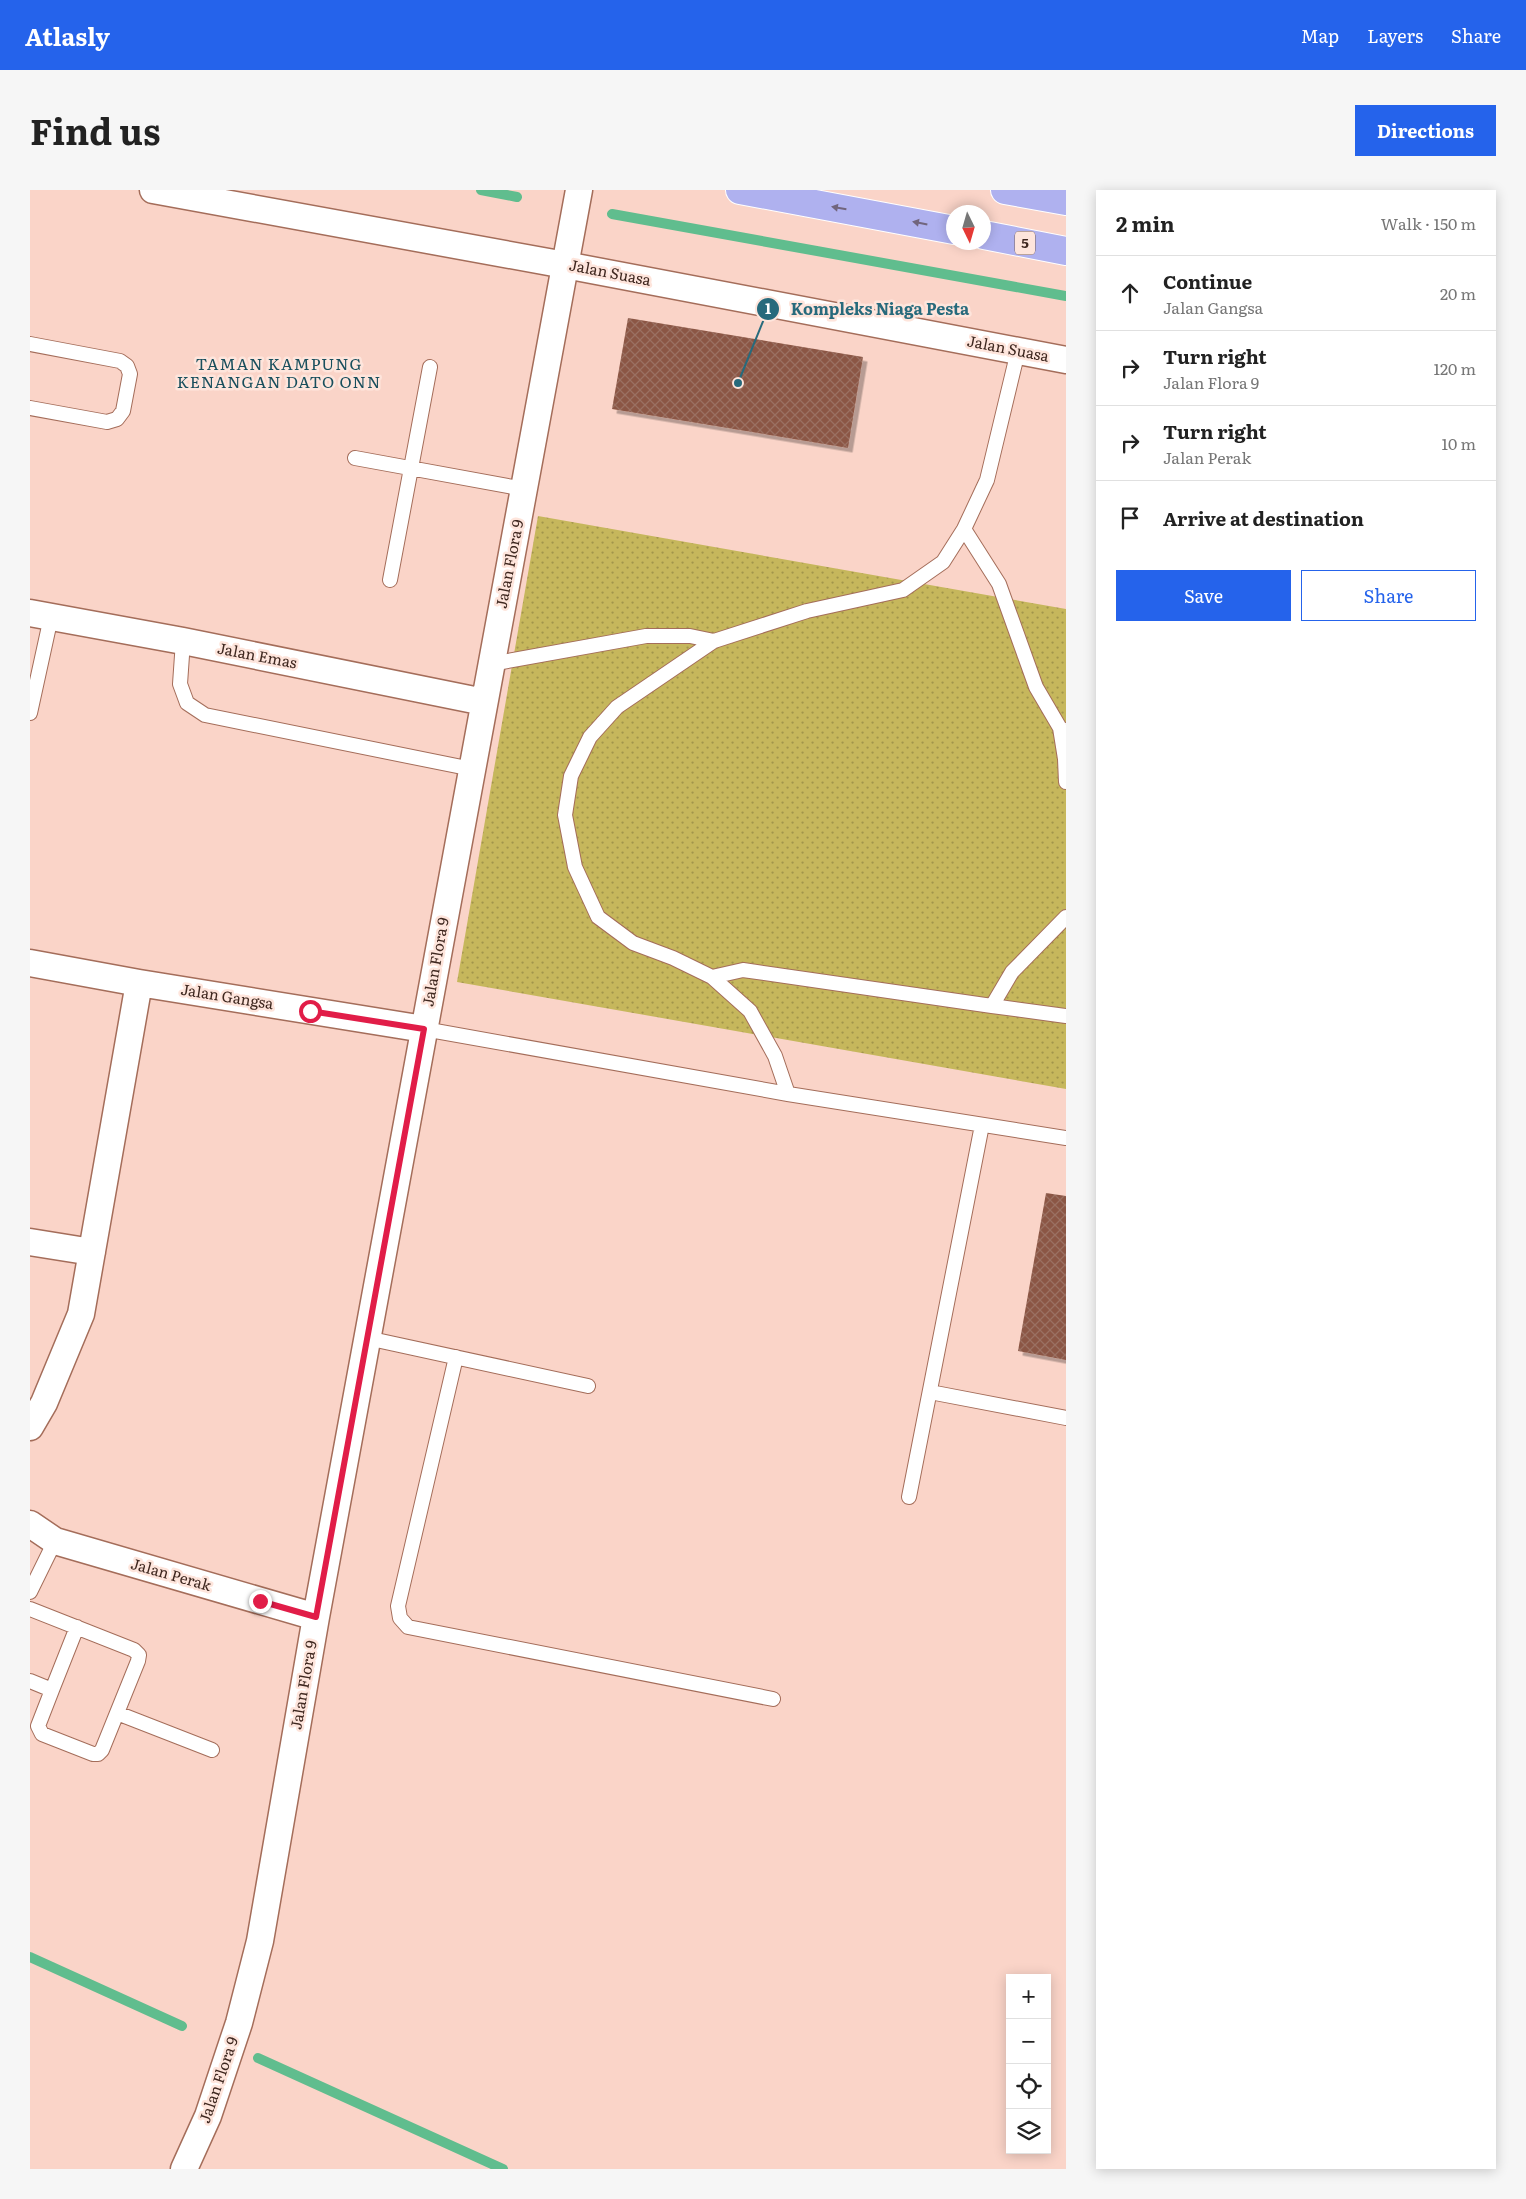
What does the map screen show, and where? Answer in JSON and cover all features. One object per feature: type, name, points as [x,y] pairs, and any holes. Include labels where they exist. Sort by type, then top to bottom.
[{"type":"main road","points":[[740,190],[946,229]]},
{"type":"main road","points":[[1005,190],[1066,201]]},
{"type":"main road","name":"5","points":[[991,237],[1066,251]]},
{"type":"street","name":"Jalan Suasa","points":[[153,190],[565,265],[1066,360]]},
{"type":"street","name":"Jalan Flora 9","points":[[184,2169],[211,2106],[238,2023],[260,1941],[316,1617],[579,190]]},
{"type":"street","name":"Jalan Emas","points":[[41,615],[183,641],[484,702]]},
{"type":"street","name":"Jalan Gangsa","points":[[30,963],[139,983],[424,1029]]},
{"type":"street","points":[[30,1427],[44,1403],[81,1314],[139,983]]},
{"type":"street","points":[[30,1242],[92,1252]]},
{"type":"street","name":"Jalan Perak","points":[[30,1524],[55,1541],[316,1617]]},
{"type":"lane","points":[[30,344],[120,361],[127,366],[130,374],[123,411],[117,419],[107,422],[30,408]]},
{"type":"lane","points":[[788,1094],[775,1056],[750,1011],[712,977],[673,958],[633,943],[598,917],[575,867],[565,815],[571,776],[590,737],[617,707],[714,641],[807,610],[903,590],[943,562],[964,529],[987,480],[1018,351]]},
{"type":"lane","points":[[390,580],[430,367]]},
{"type":"lane","points":[[355,458],[524,489]]},
{"type":"lane","points":[[964,529],[998,584],[1036,687],[1063,730],[1066,782]]},
{"type":"lane","points":[[30,713],[41,615]]},
{"type":"lane","points":[[491,664],[646,636],[690,636],[714,641]]},
{"type":"lane","points":[[183,641],[180,684],[187,703],[205,715],[472,769]]},
{"type":"lane","points":[[992,1006],[1012,972],[1066,917]]},
{"type":"lane","points":[[712,977],[743,970],[1066,1016]]},
{"type":"lane","points":[[424,1029],[788,1094],[1066,1138]]},
{"type":"lane","points":[[909,1497],[982,1125]]},
{"type":"lane","points":[[367,1338],[588,1386]]},
{"type":"lane","points":[[456,1357],[398,1606],[400,1618],[408,1627],[772,1699]]},
{"type":"lane","points":[[930,1392],[1066,1418]]},
{"type":"lane","points":[[30,1592],[55,1541]]},
{"type":"lane","points":[[30,1609],[77,1627],[134,1650],[139,1655],[102,1750],[98,1754],[93,1754],[38,1731],[38,1726],[77,1627]]},
{"type":"lane","points":[[30,1681],[52,1690]]},
{"type":"lane","points":[[117,1713],[212,1750]]},
{"type":"shaded area","points":[[538,516],[1066,609],[1066,1089],[457,982]]},
{"type":"building","points":[[628,318],[863,357],[848,448],[612,409]]},
{"type":"building","points":[[1046,1193],[1066,1196],[1066,1360],[1018,1351]]},
{"type":"waterway","points":[[481,190],[517,197]]},
{"type":"waterway","points":[[612,214],[1066,296]]},
{"type":"waterway","points":[[30,1957],[182,2026]]},
{"type":"waterway","points":[[258,2058],[503,2169]]},
{"type":"place","name":"Kompleks Niaga Pesta","points":[[738,383]]},
{"type":"district","name":"TAMAN KAMPUNG KENANGAN DATO ONN","points":[[279,373]]},
{"type":"route","points":[[260,1601],[316,1617],[424,1029],[310,1011]]}]
